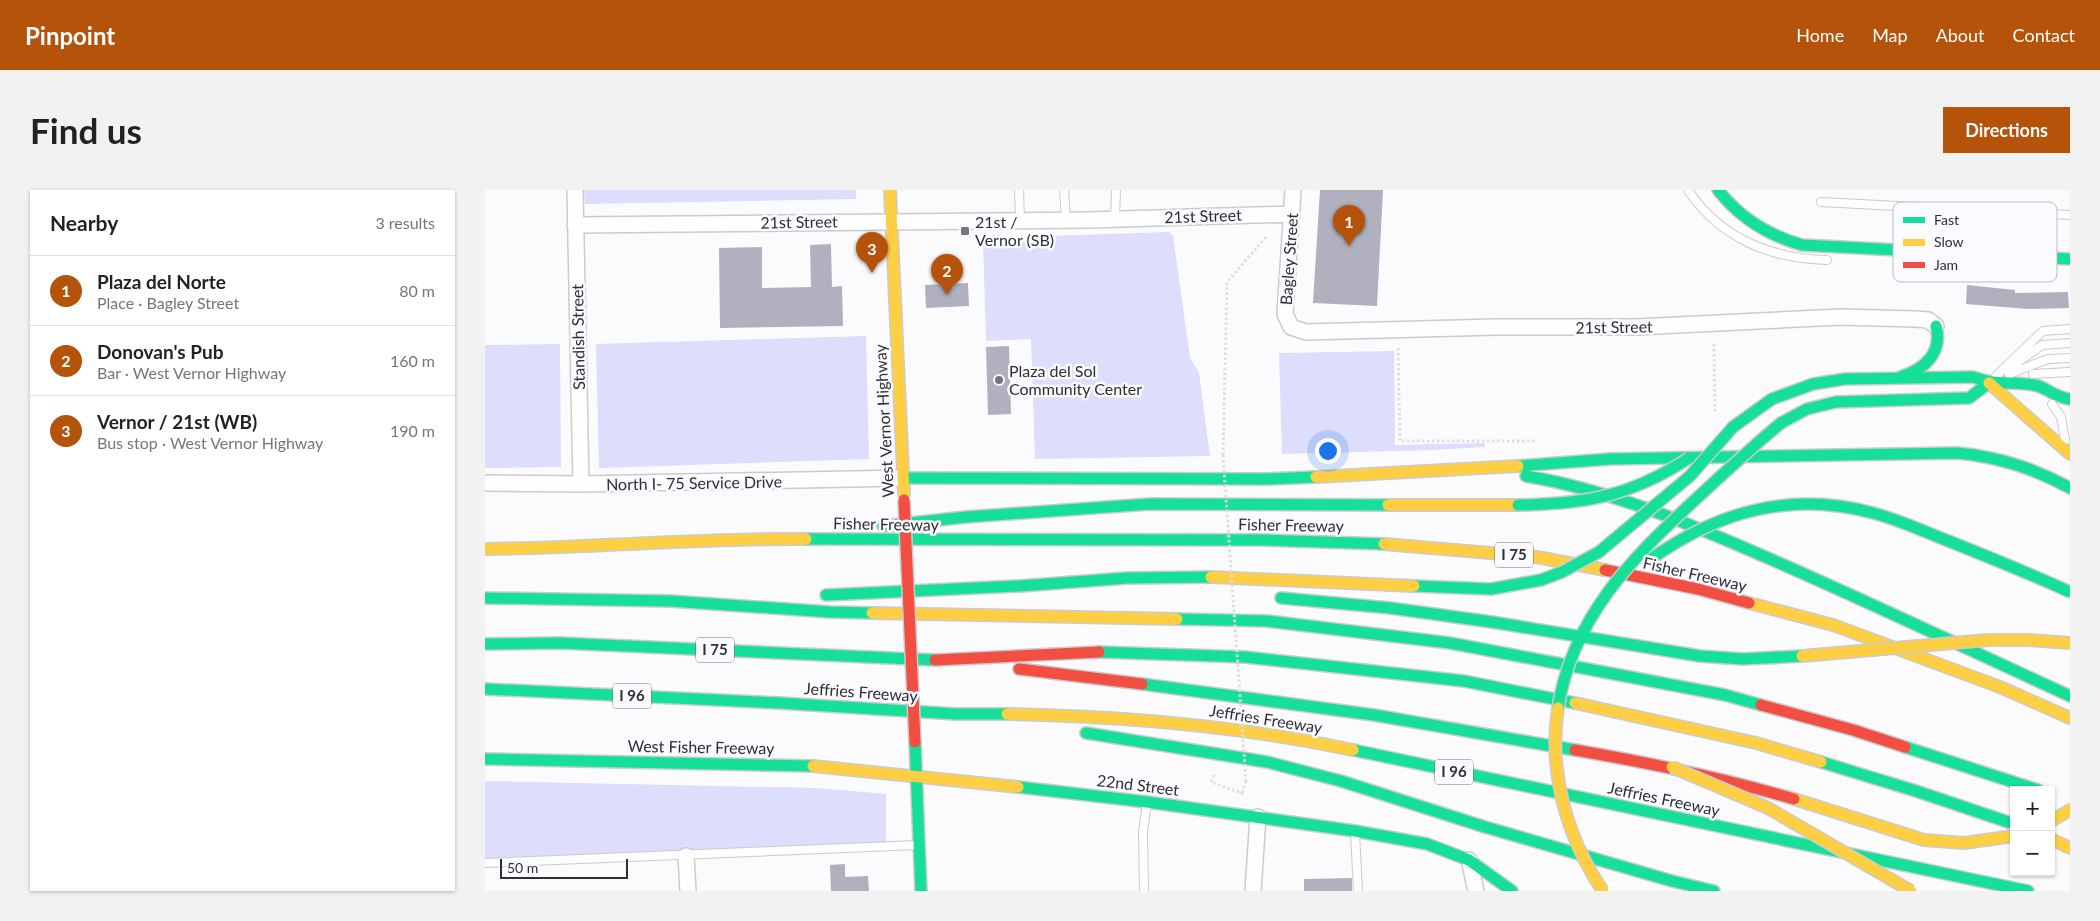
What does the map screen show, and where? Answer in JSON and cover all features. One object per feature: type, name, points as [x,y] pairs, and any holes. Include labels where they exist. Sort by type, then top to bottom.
[{"type":"main road","name":"West Vernor Highway","points":[[890,190],[921,891]]},
{"type":"main road","points":[[1718,190],[1736,211],[1753,225],[1770,235],[1788,242],[1824,247],[1893,251]]},
{"type":"main road","points":[[2057,258],[2070,259]]},
{"type":"main road","points":[[1936,326],[1950,349]]},
{"type":"main road","points":[[1880,379],[1910,374],[1921,369],[1930,359],[1938,343],[1940,335],[1936,326]]},
{"type":"main road","points":[[1959,365],[1973,377],[1989,383],[2036,385],[2059,398],[2070,399]]},
{"type":"main road","points":[[767,539],[966,517],[1150,504],[1578,503],[1624,493],[1642,486],[1675,468],[1774,396],[1798,387],[1824,381],[1973,377]]},
{"type":"main road","points":[[1603,891],[1579,851],[1569,825],[1559,784],[1555,757],[1558,704],[1566,672],[1575,645],[1601,599],[1653,539],[1781,423],[1799,412],[1818,405],[1836,402],[1969,398],[1989,383]]},
{"type":"main road","points":[[1989,383],[2070,453]]},
{"type":"main road","points":[[809,596],[1020,586],[1127,578],[1208,577],[1491,589],[1537,581],[1568,570],[1598,554],[1615,542],[1701,465],[1736,425]]},
{"type":"main road","points":[[903,478],[1267,479],[1485,469],[1609,459],[1957,453],[2004,458],[2027,465],[2070,488]]},
{"type":"main road","points":[[1485,469],[1554,480],[1621,497],[1846,591],[2070,696]]},
{"type":"main road","points":[[1601,599],[1669,546],[1707,524],[1726,516],[1756,508],[1810,503],[1838,505],[1885,516],[1989,557],[2070,592]]},
{"type":"main road","name":"Fisher Freeway","points":[[485,549],[579,548],[767,539],[1312,541],[1360,542],[1537,557],[1698,589],[1833,625],[2001,687],[2070,718]]},
{"type":"main road","points":[[1020,586],[1113,590]]},
{"type":"main road","points":[[485,598],[670,601],[781,597]]},
{"type":"main road","points":[[1266,597],[1390,608],[1493,622],[1698,657],[1776,658],[1969,640],[2035,639],[2070,644]]},
{"type":"main road","points":[[670,601],[830,612],[1267,621],[1450,643],[1725,695],[1853,730],[2026,786]]},
{"type":"main road","name":"I 75","points":[[485,644],[561,643],[945,660],[1093,652],[1245,657],[1464,681],[1671,723],[1755,743],[1916,791],[2010,823]]},
{"type":"main road","points":[[945,660],[1374,715],[1672,767],[1738,782],[1924,840],[1964,844],[2010,837]]},
{"type":"main road","name":"Jeffries Freeway","points":[[485,689],[779,703],[955,714],[1061,715],[1191,724],[1319,743],[2028,891]]},
{"type":"main road","points":[[955,714],[1041,726]]},
{"type":"main road","points":[[1070,731],[1267,762],[1341,781],[1494,830],[1672,881],[1714,891]]},
{"type":"main road","name":"West Fisher Freeway","points":[[485,759],[807,766],[916,775]]},
{"type":"main road","points":[[1672,767],[1768,808],[1911,891]]},
{"type":"main road","name":"22nd Street","points":[[916,775],[1147,802],[1355,831],[1427,844],[1469,860],[1512,891]]},
{"type":"main road","points":[[2055,819],[2070,810]]},
{"type":"main road","points":[[2055,841],[2070,848]]},
{"type":"street","name":"Standish Street","points":[[575,190],[581,484]]},
{"type":"street","name":"Bagley Street","points":[[1291,327],[1285,314],[1293,190]]},
{"type":"street","name":"21st Street","points":[[575,224],[1066,220],[1292,214]]},
{"type":"street","name":"21st Street","points":[[1291,327],[1306,332],[1486,327],[1636,327],[1840,317],[1928,320],[1936,326]]},
{"type":"street","name":"North I- 75 Service Drive","points":[[485,483],[581,484],[903,478]]},
{"type":"street","points":[[1253,891],[1258,817]]},
{"type":"street","points":[[686,856],[688,891]]},
{"type":"street","points":[[1469,860],[1476,891]]},
{"type":"lane","points":[[1019,190],[1020,220]]},
{"type":"lane","points":[[1064,190],[1066,220]]},
{"type":"lane","points":[[1115,219],[1116,190]]},
{"type":"lane","points":[[1688,190],[1702,209],[1727,231],[1759,248],[1794,257],[1837,260]]},
{"type":"lane","points":[[1821,202],[1893,206]]},
{"type":"lane","points":[[2057,214],[2070,215]]},
{"type":"lane","points":[[1874,258],[1893,254]]},
{"type":"lane","points":[[1989,383],[2039,334],[2048,330],[2070,329]]},
{"type":"lane","points":[[1989,383],[2042,345],[2070,343]]},
{"type":"lane","points":[[1989,383],[2048,359],[2070,358]]},
{"type":"lane","points":[[1989,383],[2036,373],[2070,372]]},
{"type":"lane","points":[[1989,383],[2037,378],[2058,386]]},
{"type":"lane","points":[[1989,383],[2012,391]]},
{"type":"lane","points":[[1989,383],[1994,399]]},
{"type":"lane","points":[[1989,383],[2030,389],[2039,393],[2059,412],[2070,453]]},
{"type":"lane","points":[[2054,424],[2065,439]]},
{"type":"lane","points":[[2023,425],[2042,430]]},
{"type":"lane","points":[[1144,891],[1143,832],[1147,802]]},
{"type":"lane","points":[[1355,831],[1358,891]]},
{"type":"lane","points":[[485,864],[919,845]]},
{"type":"path","points":[[1240,798],[1246,781],[1223,456],[1227,282],[1267,236]]},
{"type":"path","points":[[1714,344],[1715,416]]},
{"type":"path","points":[[1398,348],[1400,441],[1540,441]]},
{"type":"path","points":[[1221,776],[1213,775],[1211,782],[1242,794]]},
{"type":"path","points":[[1238,779],[1246,781]]},
{"type":"shaded area","points":[[584,190],[856,190],[856,199],[585,204]]},
{"type":"shaded area","points":[[1170,232],[1170,235],[1173,235],[1190,358],[1199,373],[1210,456],[1035,459],[1031,339],[986,341],[983,238]]},
{"type":"shaded area","points":[[866,336],[869,459],[599,468],[596,344]]},
{"type":"shaded area","points":[[560,344],[561,467],[485,468],[485,345]]},
{"type":"shaded area","points":[[1394,351],[1395,445],[1485,443],[1485,447],[1282,454],[1279,353]]},
{"type":"shaded area","points":[[485,781],[817,788],[886,794],[886,843],[485,859]]},
{"type":"building","points":[[1320,190],[1383,190],[1377,306],[1313,303]]},
{"type":"building","points":[[831,244],[832,287],[842,286],[843,326],[720,328],[719,248],[762,247],[762,288],[811,287],[810,245]]},
{"type":"building","points":[[968,283],[969,306],[926,308],[925,285]]},
{"type":"building","points":[[1967,285],[2015,290],[2015,293],[2068,292],[2069,308],[2028,309],[1966,304]]},
{"type":"building","name":"Plaza del Sol Community Center","points":[[1009,346],[1011,414],[988,415],[986,347]]},
{"type":"building","points":[[845,864],[845,877],[868,876],[869,891],[831,891],[830,865]]},
{"type":"building","points":[[1352,878],[1352,891],[1304,891],[1304,879]]},
{"type":"traffic: fast","points":[[1718,190],[1745,217],[1766,231],[1789,241],[1802,245],[1893,250]]},
{"type":"traffic: fast","points":[[2057,258],[2070,259]]},
{"type":"traffic: fast","points":[[1900,377],[1917,370],[1930,359],[1937,344],[1936,326]]},
{"type":"traffic: fast","points":[[1733,427],[1772,399],[1813,384],[1845,379],[1973,377],[1989,381],[2034,385],[2070,399]]},
{"type":"traffic: fast","points":[[1781,423],[1807,409],[1836,402],[1969,398],[1989,383]]},
{"type":"traffic: fast","points":[[1558,708],[1565,676],[1576,646],[1608,592],[1628,567],[1672,521],[1781,423]]},
{"type":"traffic: fast","points":[[1491,589],[1541,580],[1562,572],[1599,552],[1690,476],[1733,427]]},
{"type":"traffic: fast","points":[[1518,466],[1610,459],[1957,453],[1987,457],[2015,464],[2070,488]]},
{"type":"traffic: fast","points":[[1518,505],[1565,503],[1607,495],[1647,481],[1689,458]]},
{"type":"traffic: fast","points":[[1526,476],[1622,500],[1685,523],[1814,578],[2070,696]]},
{"type":"traffic: fast","points":[[903,478],[1267,479],[1316,477]]},
{"type":"traffic: fast","points":[[883,526],[966,517],[1150,504],[1388,505]]},
{"type":"traffic: fast","points":[[1651,559],[1703,528],[1730,518],[1757,510],[1785,505],[1813,504],[1843,507],[1893,519],[2011,566],[2070,592]]},
{"type":"traffic: fast","points":[[806,539],[1264,540],[1384,544]]},
{"type":"traffic: fast","points":[[826,595],[1020,586],[1127,578],[1211,577]]},
{"type":"traffic: fast","points":[[1414,586],[1491,589]]},
{"type":"traffic: fast","points":[[485,598],[670,601],[872,613]]},
{"type":"traffic: fast","points":[[1281,598],[1390,608],[1492,622]]},
{"type":"traffic: fast","points":[[1177,619],[1267,621],[1450,643],[1725,695],[1761,705]]},
{"type":"traffic: fast","points":[[1492,622],[1700,656],[1743,659],[1802,656]]},
{"type":"traffic: fast","points":[[485,644],[560,643],[935,660]]},
{"type":"traffic: fast","points":[[1099,652],[1245,657],[1464,681],[1575,703]]},
{"type":"traffic: fast","points":[[1142,684],[1374,715],[1575,750]]},
{"type":"traffic: fast","points":[[485,689],[779,703],[956,714],[1007,714]]},
{"type":"traffic: fast","points":[[1086,733],[1267,762],[1341,781],[1485,827],[1672,881],[1714,891]]},
{"type":"traffic: fast","points":[[915,742],[921,891]]},
{"type":"traffic: fast","points":[[1905,747],[2026,786]]},
{"type":"traffic: fast","points":[[1353,750],[2028,891]]},
{"type":"traffic: fast","points":[[485,759],[813,766]]},
{"type":"traffic: fast","points":[[1821,762],[2010,823]]},
{"type":"traffic: fast","points":[[1018,787],[1147,802],[1355,831],[1427,844],[1469,860],[1512,891]]},
{"type":"traffic: slow","points":[[890,190],[904,494]]},
{"type":"traffic: slow","points":[[1989,383],[2070,454]]},
{"type":"traffic: slow","points":[[1316,477],[1518,466]]},
{"type":"traffic: slow","points":[[1388,505],[1518,505]]},
{"type":"traffic: slow","points":[[485,549],[806,539]]},
{"type":"traffic: slow","points":[[1384,544],[1537,557],[1605,570]]},
{"type":"traffic: slow","points":[[1211,577],[1414,586]]},
{"type":"traffic: slow","points":[[1749,603],[1833,625],[2000,687],[2070,718]]},
{"type":"traffic: slow","points":[[872,613],[1177,619]]},
{"type":"traffic: slow","points":[[1802,656],[1988,640],[2070,643]]},
{"type":"traffic: slow","points":[[1575,703],[1756,743],[1821,762]]},
{"type":"traffic: slow","points":[[1558,708],[1556,756],[1563,804],[1579,849],[1603,891]]},
{"type":"traffic: slow","points":[[1007,714],[1094,717],[1181,724],[1268,735],[1353,750]]},
{"type":"traffic: slow","points":[[813,766],[1018,787]]},
{"type":"traffic: slow","points":[[1672,767],[1768,808],[1911,891]]},
{"type":"traffic: slow","points":[[1794,799],[1924,840],[1964,843],[2010,837]]},
{"type":"traffic: slow","points":[[2055,819],[2070,810]]},
{"type":"traffic: slow","points":[[2055,841],[2070,848]]},
{"type":"traffic: jam","points":[[904,500],[915,742]]},
{"type":"traffic: jam","points":[[1605,570],[1698,589],[1749,603]]},
{"type":"traffic: jam","points":[[935,660],[1099,652]]},
{"type":"traffic: jam","points":[[1019,669],[1142,684]]},
{"type":"traffic: jam","points":[[1761,705],[1853,730],[1905,747]]},
{"type":"traffic: jam","points":[[1575,750],[1685,771],[1794,799]]},
{"type":"place","name":"21st / Vernor (SB)","points":[[965,231]]},
{"type":"place","name":"Plaza del Norte","points":[[1349,246]]},
{"type":"place","name":"Vernor / 21st (WB)","points":[[872,273]]},
{"type":"place","name":"Donovan's Pub","points":[[947,295]]},
{"type":"place","name":"Plaza del Sol Community Center","points":[[999,380]]}]
